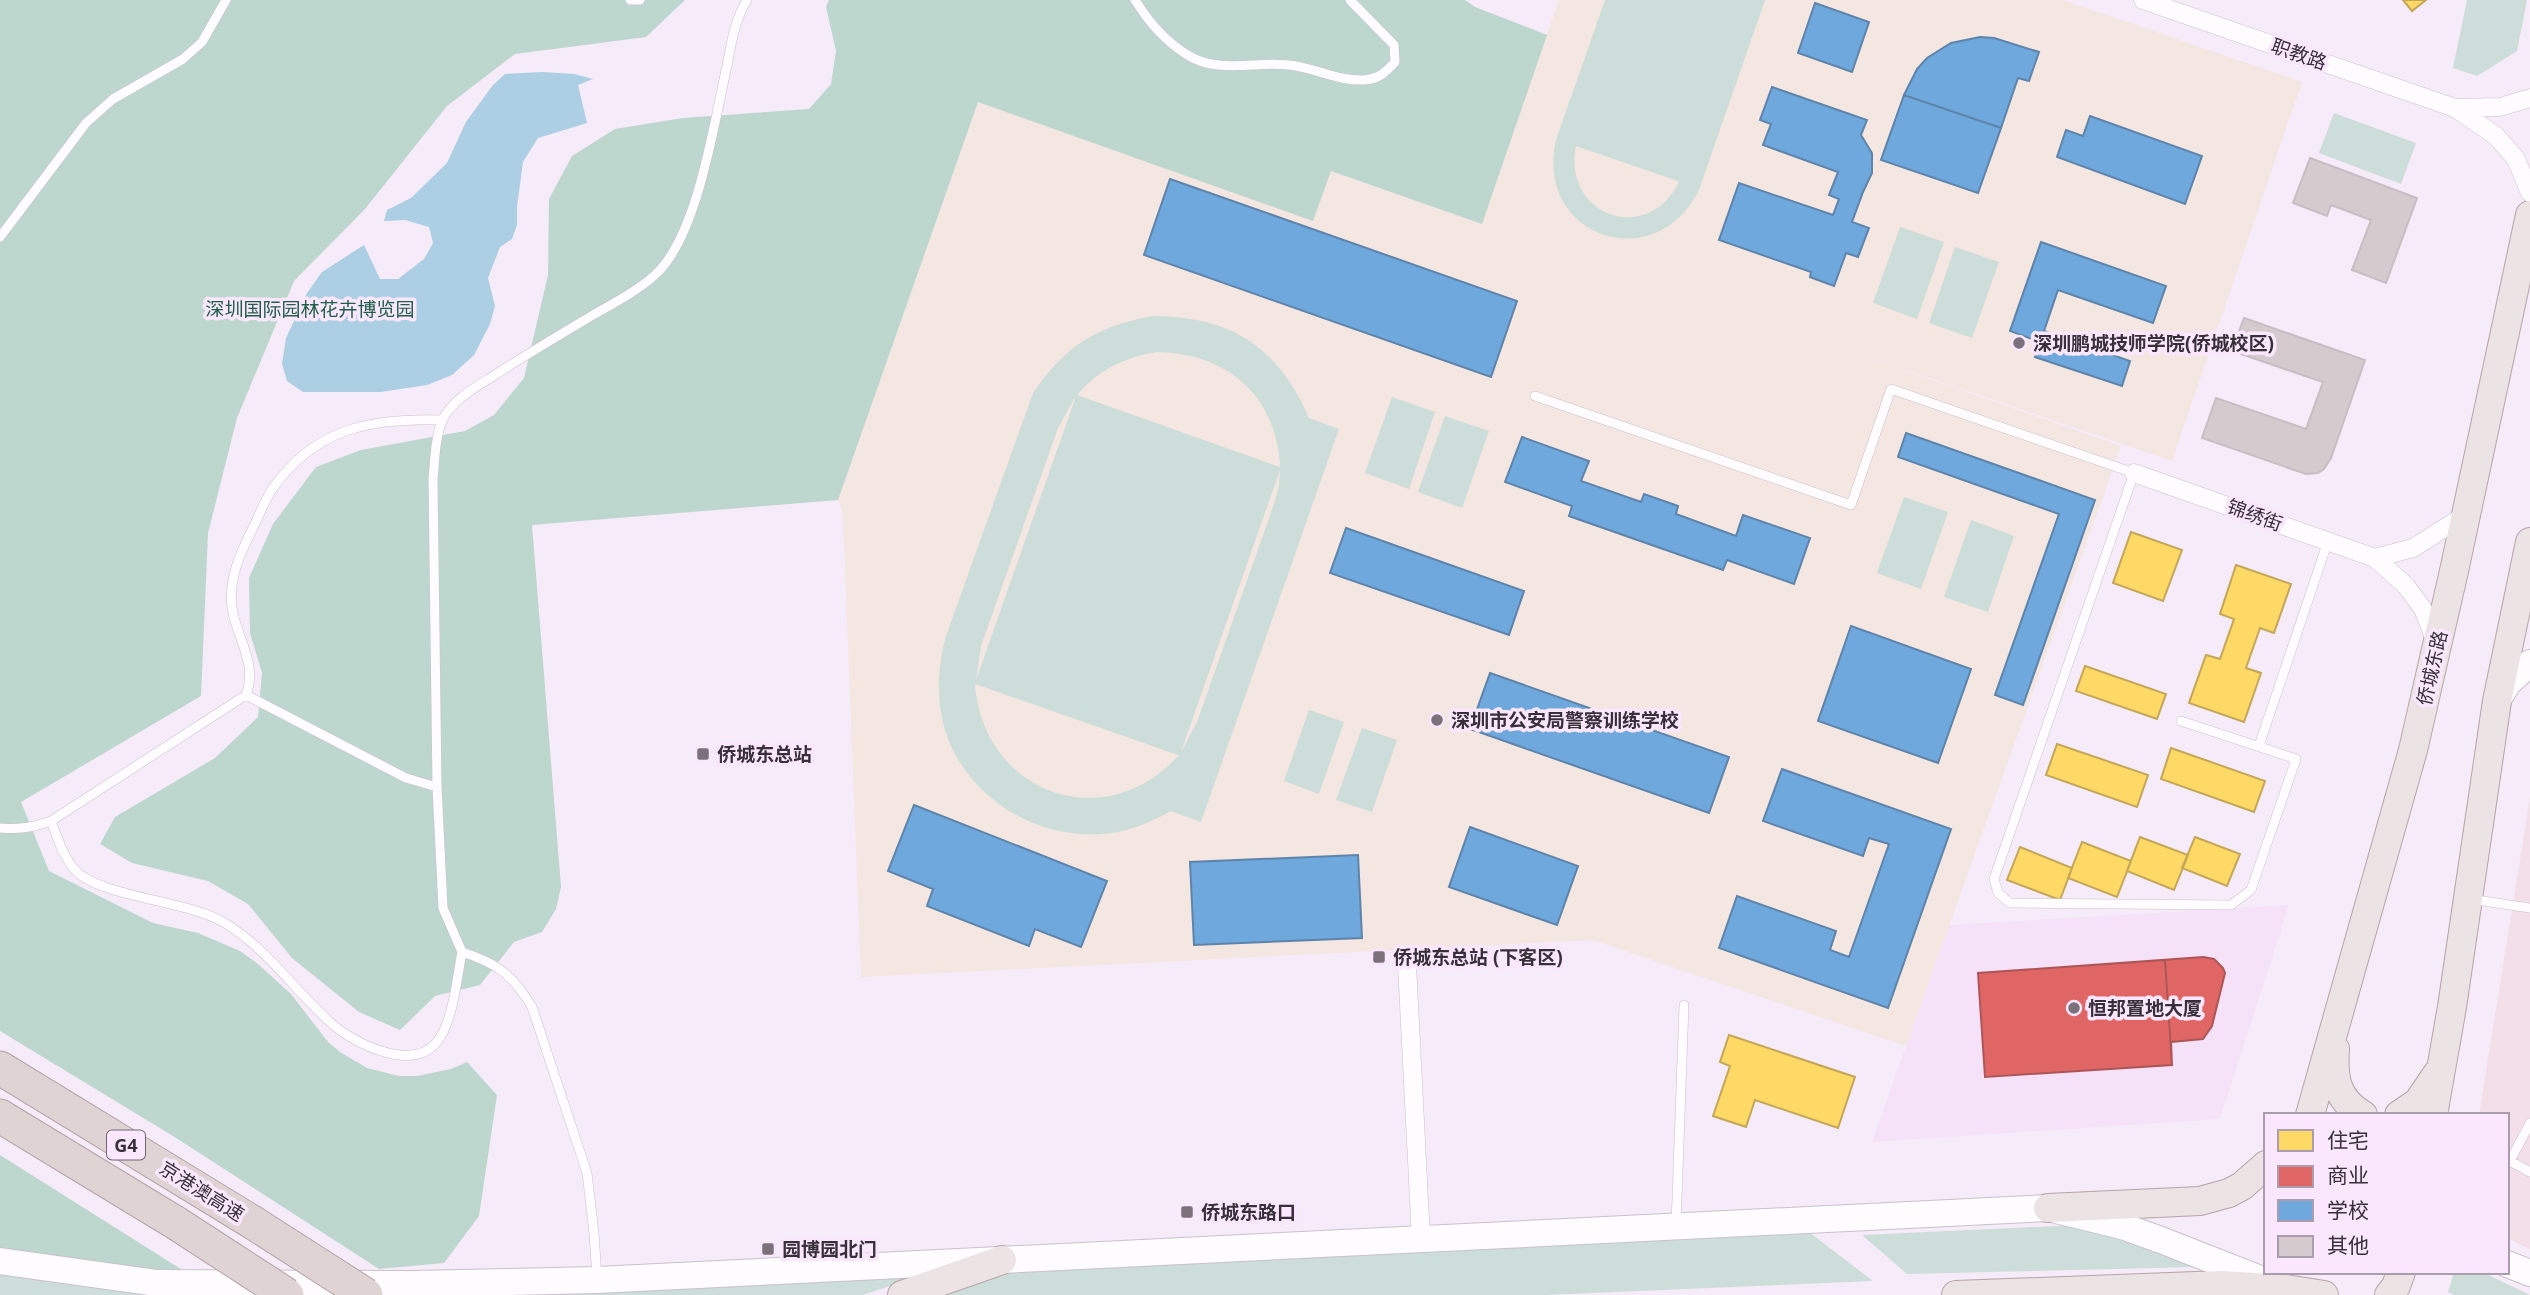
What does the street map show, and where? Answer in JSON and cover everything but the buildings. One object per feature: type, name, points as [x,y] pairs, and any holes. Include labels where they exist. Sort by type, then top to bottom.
[{"type":"highway","name":"京港澳高速","points":[[0,1068],[366,1295]]},
{"type":"highway","name":"G4","points":[[0,1116],[176,1223],[287,1295]]},
{"type":"main road","name":"侨城东路","points":[[2309,1109],[2413,750],[2530,215]]},
{"type":"main road","points":[[2433,1113],[2497,701],[2529,561]]},
{"type":"main road","points":[[2497,701],[2508,683],[2530,663]]},
{"type":"main road","points":[[2339,1008],[2334,1072],[2336,1086],[2342,1098],[2359,1113]]},
{"type":"main road","points":[[2402,1113],[2418,1101],[2442,1066]]},
{"type":"main road","points":[[0,1261],[157,1283],[414,1284],[597,1280],[2200,1202],[2242,1186],[2264,1167]]},
{"type":"main road","points":[[2048,1208],[2148,1235],[2287,1285],[2324,1295]]},
{"type":"main road","points":[[902,1295],[1002,1260]]},
{"type":"main road","points":[[2509,1265],[2530,1273]]},
{"type":"main road","points":[[2389,1295],[2396,1286],[2399,1274]]},
{"type":"main road","points":[[1956,1295],[2287,1285]]},
{"type":"street","name":"职教路","points":[[2143,0],[2455,108],[2496,136],[2516,159],[2530,193]]},
{"type":"street","name":"职教路","points":[[2455,108],[2500,107],[2530,98]]},
{"type":"street","name":"锦绣街","points":[[2134,473],[2375,558],[2406,586],[2423,609],[2437,646]]},
{"type":"street","points":[[2375,558],[2413,548],[2466,514]]},
{"type":"street","points":[[1407,965],[1421,1239]]},
{"type":"lane","points":[[0,237],[86,123],[113,99],[183,59],[202,42],[226,0]]},
{"type":"lane","points":[[631,0],[640,0]]},
{"type":"lane","points":[[51,821],[67,858],[74,869],[85,878],[98,885],[185,907],[221,921],[253,944],[333,1025],[363,1044],[394,1055],[417,1055],[436,1044],[447,1023],[463,952],[443,908],[437,787],[433,479],[436,444],[443,420],[454,404],[478,386],[626,295],[656,274],[671,255],[685,226],[699,185],[733,37],[747,0]]},
{"type":"lane","points":[[1135,0],[1150,23],[1187,55],[1212,65],[1295,65],[1339,78],[1366,80],[1383,75],[1395,62],[1394,45],[1350,0]]},
{"type":"lane","points":[[1535,396],[1851,505],[1891,388],[2134,473],[1994,879],[1998,893],[2010,903],[2231,905],[2251,890],[2296,759],[2182,720]]},
{"type":"lane","points":[[0,828],[34,827],[51,821],[246,695],[251,670],[232,607],[233,582],[242,550],[272,488],[305,452],[339,431],[377,422],[443,420]]},
{"type":"lane","points":[[2259,746],[2328,541]]},
{"type":"lane","points":[[246,695],[406,778],[437,787]]},
{"type":"lane","points":[[2468,898],[2530,908]]},
{"type":"lane","points":[[463,952],[482,958],[503,970],[518,985],[531,1007],[587,1173],[597,1280]]},
{"type":"lane","points":[[1676,1226],[1684,1005]]},
{"type":"lane","points":[[2530,1123],[2510,1161],[2530,1172]]},
{"type":"shaded area","name":"深圳市公安局警察训练学校","points":[[1559,0],[2063,0],[2302,82],[2172,461],[1807,336],[2121,446],[1906,1046],[1593,940],[861,977],[843,515],[838,500],[978,102],[1313,220],[1331,171],[1481,224]]},
{"type":"shaded area","points":[[1605,0],[1765,0],[1699,190],[1679,217],[1655,233],[1628,239],[1602,234],[1580,221],[1563,201],[1554,173],[1556,140]],"holes":[[[1576,146],[1678,181],[1665,202],[1648,213],[1629,217],[1611,214],[1594,205],[1582,190],[1575,170]]]},
{"type":"shaded area","points":[[2467,0],[2527,0],[2517,51],[2477,76],[2453,68]]},
{"type":"shaded area","points":[[2334,113],[2416,143],[2401,184],[2319,153]]},
{"type":"shaded area","points":[[1900,227],[1944,242],[1917,319],[1873,303]]},
{"type":"shaded area","points":[[1955,247],[1999,262],[1972,338],[1929,323]]},
{"type":"shaded area","points":[[1154,316],[1182,318],[1207,322],[1229,330],[1267,355],[1283,372],[1309,418],[1339,429],[1201,822],[1171,811],[1119,832],[1072,833],[1044,827],[1018,816],[994,801],[974,781],[958,759],[946,733],[940,705],[942,653],[1033,393],[1058,362],[1084,340],[1134,320]],"holes":[[[1145,354],[1182,354],[1205,360],[1244,383],[1269,419],[1277,442],[1280,467],[1077,395],[1103,372],[1123,361]],[[1075,399],[976,680],[981,646],[1058,428]],[[1280,470],[1274,504],[1197,722],[1181,752]],[[975,684],[1179,755],[1149,780],[1117,794],[1084,798],[1052,792],[1024,776],[1000,753],[983,722]]]},
{"type":"shaded area","points":[[1392,397],[1435,412],[1409,489],[1365,473]]},
{"type":"shaded area","points":[[1445,416],[1489,431],[1462,508],[1418,492]]},
{"type":"shaded area","points":[[1904,497],[1948,512],[1921,589],[1877,573]]},
{"type":"shaded area","points":[[1971,520],[2014,536],[1988,612],[1944,597]]},
{"type":"shaded area","points":[[1309,710],[1344,722],[1319,794],[1284,781]]},
{"type":"shaded area","points":[[1362,728],[1397,740],[1372,812],[1336,800]]},
{"type":"shaded area","points":[[2530,798],[2530,1249],[2509,1239],[2509,1113],[2479,1113]]},
{"type":"shaded area","name":"恒邦置地大厦","points":[[2289,905],[2220,1119],[1872,1142],[1949,925]]},
{"type":"shaded area","points":[[2078,1225],[2195,1267],[1907,1274],[1862,1235]]},
{"type":"shaded area","points":[[1805,1229],[1873,1281],[1545,1295],[928,1295],[1011,1260]]},
{"type":"shaded area","points":[[0,1268],[222,1295],[0,1295]]},
{"type":"shaded area","points":[[900,1273],[902,1282],[863,1295],[418,1295]]},
{"type":"shaded area","points":[[2453,1274],[2486,1274],[2530,1295],[2454,1295],[2448,1292]]},
{"type":"green space","points":[[0,0],[685,0],[646,37],[515,54],[447,106],[365,209],[294,281],[237,418],[208,533],[201,696],[21,802],[49,871],[153,923],[198,933],[240,951],[291,994],[328,1042],[367,1068],[399,1076],[417,1076],[451,1069],[467,1062],[497,1095],[479,1216],[444,1263],[379,1269],[173,1136],[0,1031]]},
{"type":"green space","points":[[829,0],[1465,0],[1475,7],[1547,35],[1482,224],[1331,171],[1313,221],[978,102],[838,500],[532,525],[561,887],[556,909],[542,932],[514,942],[480,985],[435,996],[400,1030],[359,1012],[292,958],[248,904],[208,881],[132,863],[100,844],[115,817],[215,758],[258,717],[262,673],[250,633],[249,578],[273,524],[316,467],[361,450],[465,431],[494,415],[524,378],[548,275],[549,199],[572,156],[615,129],[683,118],[809,109],[831,84],[836,51],[826,7]]},
{"type":"green space","points":[[0,1155],[184,1271],[147,1272],[0,1248]]},
{"type":"water","points":[[505,74],[574,74],[593,79],[578,85],[587,123],[538,138],[523,162],[517,225],[512,239],[500,247],[488,278],[495,306],[490,324],[474,355],[452,375],[427,385],[381,392],[303,392],[287,381],[282,364],[286,338],[307,293],[322,272],[364,245],[380,279],[398,279],[424,259],[433,243],[429,227],[405,220],[384,221],[387,210],[411,198],[447,163],[466,122],[493,85]]},
{"type":"place","name":"深圳鹏城技师学院(侨城校区)","points":[[2019,343]]},
{"type":"place","name":"深圳市公安局警察训练学校","points":[[1437,720]]},
{"type":"place","name":"侨城东总站","points":[[703,754]]},
{"type":"place","name":"侨城东总站 (下客区)","points":[[1379,957]]},
{"type":"place","name":"恒邦置地大厦","points":[[2074,1008]]},
{"type":"place","name":"侨城东路口","points":[[1187,1212]]},
{"type":"place","name":"园博园北门","points":[[768,1249]]},
{"type":"park label","name":"深圳国际园林花卉博览园","points":[[310,309]]}]
